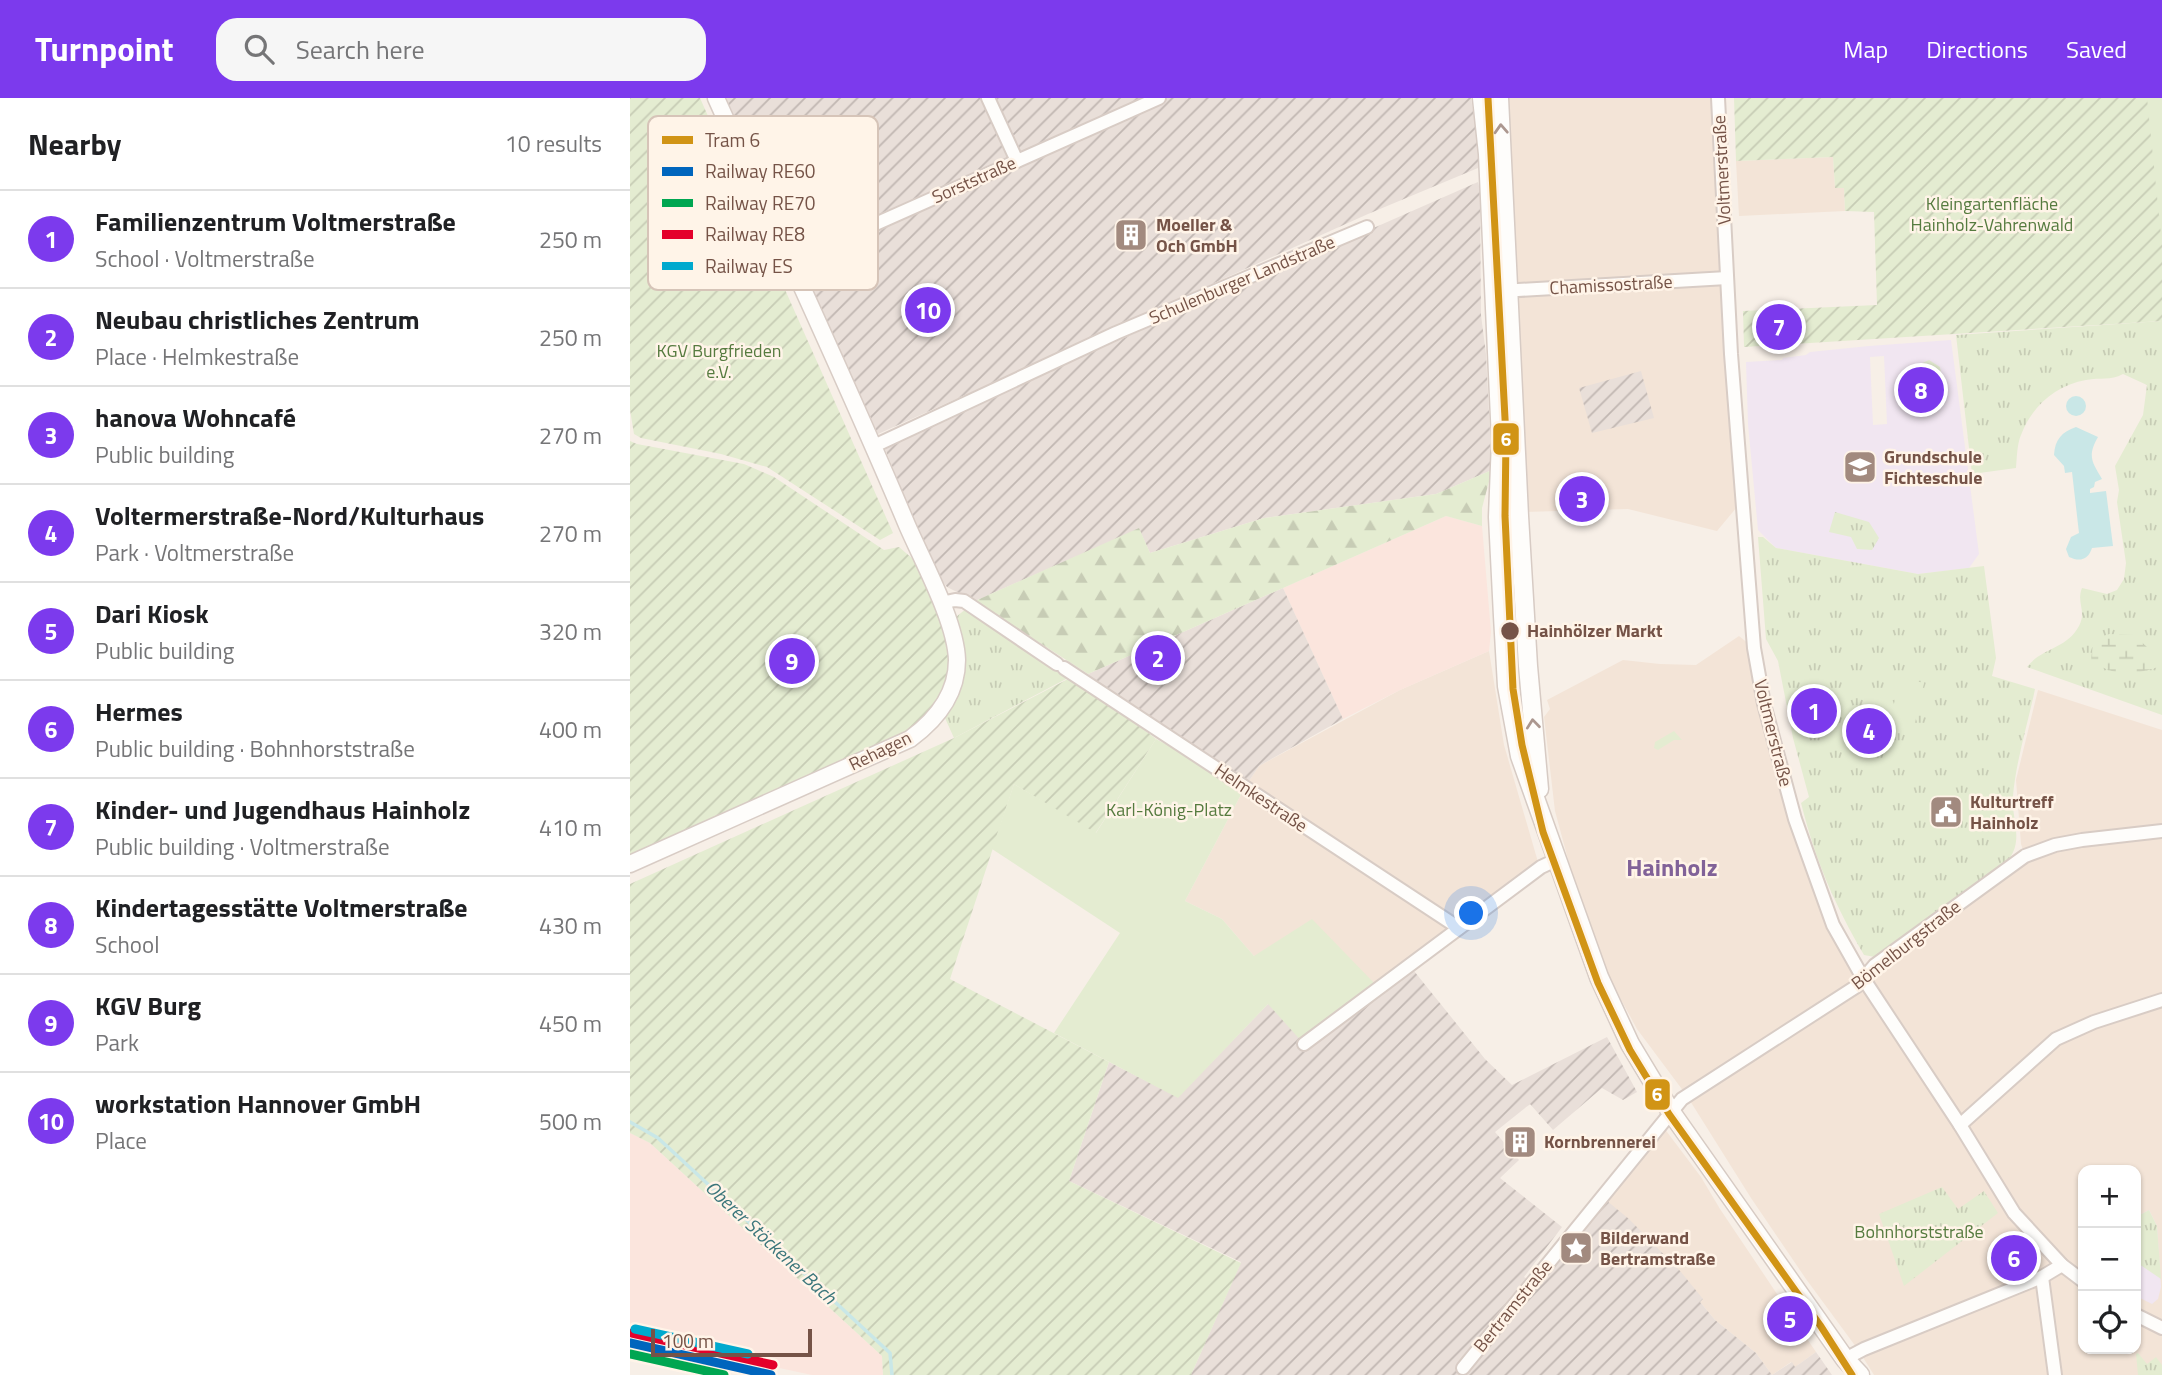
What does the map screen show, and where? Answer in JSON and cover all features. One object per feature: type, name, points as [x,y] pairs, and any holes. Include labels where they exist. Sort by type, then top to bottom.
[{"type":"main road","points":[[1482,98],[1501,291]]},
{"type":"main road","points":[[1499,98],[1499,538],[1507,685],[1520,755],[1599,977],[1630,1044],[1670,1113],[1848,1367],[1860,1375]]},
{"type":"street","name":"Rehagen","points":[[716,98],[724,116]]},
{"type":"street","points":[[988,98],[1017,161]]},
{"type":"street","name":"Sorststraße","points":[[878,223],[1159,98]]},
{"type":"street","name":"Voltmerstraße","points":[[1718,98],[1727,278],[1755,657],[1787,789],[1814,876],[1833,925],[1863,978],[1960,1125],[2014,1213],[2062,1265],[2078,1277]]},
{"type":"street","name":"Schulenburger Landstraße","points":[[874,446],[1116,333],[1367,227]]},
{"type":"street","name":"Chamissostraße","points":[[1501,291],[1727,278]]},
{"type":"street","name":"Rehagen","points":[[630,864],[910,738],[929,725],[951,691],[957,661],[955,645],[941,603],[874,446],[803,290]]},
{"type":"street","name":"Helmkestraße","points":[[941,603],[964,601],[1459,928]]},
{"type":"street","name":"Bömelburgstraße","points":[[1670,1113],[1682,1099],[1857,986],[1875,965],[2025,856],[2055,845],[2082,840],[2162,831]]},
{"type":"street","points":[[1304,1044],[1541,867],[1556,860]]},
{"type":"street","points":[[1960,1125],[2056,1039],[2094,1022],[2162,1000]]},
{"type":"street","name":"Bertramstraße","points":[[1464,1368],[1670,1113]]},
{"type":"street","points":[[1848,1367],[1864,1349],[2042,1277],[2062,1265]]},
{"type":"street","points":[[2042,1277],[2055,1375]]},
{"type":"street","points":[[2141,1318],[2162,1328]]},
{"type":"shaded area","points":[[726,98],[1471,98],[1478,141],[1478,168],[1368,214],[878,434],[813,290],[878,290],[878,116],[734,116]]},
{"type":"shaded area","points":[[1506,98],[1718,98],[1742,501],[1717,531],[1628,509],[1524,512],[1521,363],[1514,294]]},
{"type":"shaded area","points":[[1833,157],[1835,187],[1844,187],[1845,211],[1739,216],[1736,161]]},
{"type":"shaded area","points":[[1478,182],[1481,315],[1486,354],[1492,470],[1436,494],[1264,518],[1150,553],[1139,529],[975,601],[947,587],[936,573],[883,444]]},
{"type":"shaded area","name":"Grundschule Fichteschule","points":[[1951,340],[1979,554],[1969,568],[1918,574],[1776,548],[1758,530],[1748,424],[1746,362],[1782,360],[1810,352]],"holes":[[[1884,356],[1887,424],[1873,425],[1870,357]]]},
{"type":"shaded area","points":[[1641,371],[1654,418],[1592,433],[1579,388]]},
{"type":"shaded area","points":[[1446,516],[1482,526],[1491,632],[1489,651],[1400,690],[1343,719],[1283,588]]},
{"type":"shaded area","points":[[1283,588],[1343,719],[1259,766],[1245,787],[1113,700],[1088,674]]},
{"type":"shaded area","points":[[1739,636],[1754,648],[1814,876],[1863,978],[2025,856],[2021,844],[2016,780],[2038,690],[2162,730],[2162,1375],[1874,1375],[1806,1279],[1687,1096],[1637,1029],[1612,983],[1575,885],[1555,811],[1544,717],[1550,709],[1547,700],[1623,660],[1696,665]]},
{"type":"shaded area","points":[[1489,651],[1504,745],[1538,862],[1378,987],[1254,956],[1222,919],[1185,901],[1245,787],[1259,766],[1400,690]]},
{"type":"shaded area","points":[[1410,966],[1485,1059],[1512,1085],[1607,1037],[1637,1092],[1623,1100],[1602,1088],[1553,1130],[1530,1104],[1495,1132],[1519,1160],[1500,1178],[1562,1227],[1524,1277],[1533,1282],[1601,1196],[1629,1219],[1681,1272],[1703,1299],[1700,1302],[1715,1320],[1756,1353],[1772,1375],[1191,1375],[1241,1262],[1069,1181],[1109,1062],[1178,1097],[1269,1003],[1304,1043]]},
{"type":"shaded area","points":[[1661,1124],[1701,1177],[1816,1352],[1795,1367],[1791,1362],[1772,1375],[1756,1353],[1715,1320],[1700,1302],[1703,1299],[1601,1196]]},
{"type":"shaded area","points":[[630,1133],[650,1143],[882,1356],[883,1375],[812,1375],[630,1336]]},
{"type":"shaded area","points":[[2149,1210],[2157,1226],[2161,1287],[2158,1299],[2152,1304],[2141,1298],[2141,1214]]},
{"type":"shaded area","points":[[1816,1352],[1832,1375],[1772,1375],[1792,1362],[1795,1367]]},
{"type":"green space","name":"KGV Burgfrieden e.V.","points":[[630,98],[700,98],[708,116],[648,116],[648,290],[785,290],[893,533],[880,540],[767,467],[721,454],[641,438],[634,434],[630,410]]},
{"type":"green space","name":"Kleingartenfläche Hainholz-Vahrenwald","points":[[1734,98],[2162,98],[2162,321],[1744,347],[1743,311],[1877,305],[1874,212],[1845,211],[1844,188],[1835,188],[1833,157],[1736,161]]},
{"type":"green space","points":[[2147,98],[2162,98],[2162,245]]},
{"type":"green space","points":[[2162,321],[2162,715],[2027,667],[2039,656],[2074,634],[2081,621],[2082,588],[2107,594],[2117,590],[2124,579],[2126,563],[2115,466],[2143,415],[2147,385],[2123,374],[2086,380],[2055,392],[2038,406],[2026,425],[2019,442],[2016,468],[1972,474],[1956,335]]},
{"type":"green space","points":[[1929,360],[1940,367],[1941,387],[1923,386],[1916,379],[1915,371],[1918,365]]},
{"type":"green space","points":[[630,441],[744,464],[774,477],[884,550],[899,547],[927,571],[941,603],[954,677],[929,725],[630,864]]},
{"type":"green space","points":[[1492,470],[1482,508],[1482,526],[1446,516],[1088,674],[975,601],[1139,528],[1150,553],[1264,518],[1436,494]]},
{"type":"green space","points":[[1835,512],[1869,522],[1879,538],[1872,550],[1857,549],[1851,537],[1829,532]]},
{"type":"green space","points":[[1758,537],[1763,537],[1776,548],[1918,574],[1984,566],[1996,658],[1992,676],[2035,689],[2019,756],[2013,804],[2016,844],[2009,859],[1875,957],[1864,955],[1844,918],[1827,882],[1801,803],[1809,797],[1793,738],[1778,661],[1766,639]]},
{"type":"green space","points":[[967,608],[1068,678],[954,738],[945,718],[957,692],[963,669],[962,645],[956,617]]},
{"type":"green space","points":[[2109,634],[2134,635],[2148,648],[2158,667],[2124,673],[2108,670],[2091,661],[2093,643]]},
{"type":"green space","points":[[1900,677],[1924,683],[1915,723],[1891,717]]},
{"type":"green space","points":[[1068,679],[1116,708],[1156,739],[1095,834],[1014,784],[950,979],[1109,1062],[1069,1181],[1241,1263],[1191,1375],[883,1375],[882,1356],[650,1143],[630,1133],[630,884],[954,738]]},
{"type":"green space","points":[[1674,731],[1682,740],[1674,740],[1658,750],[1654,748],[1655,742]]},
{"type":"green space","name":"Karl-König-Platz","points":[[1156,739],[1245,787],[1185,901],[1222,919],[1254,956],[1312,919],[1378,987],[1304,1044],[1268,1004],[1178,1098],[1054,1033],[1120,933],[992,849],[1014,784],[1096,833]]},
{"type":"green space","name":"Bohnhorststraße","points":[[1942,1187],[1958,1209],[1984,1191],[1998,1213],[1904,1286],[1879,1214]]},
{"type":"green space","points":[[2149,1210],[2157,1226],[2161,1279],[2141,1265],[2141,1214]]},
{"type":"green space","points":[[2136,1354],[2147,1364],[2156,1357],[2162,1365],[2162,1375],[2138,1375]]},
{"type":"water","points":[[2076,396],[2083,399],[2086,406],[2083,413],[2076,416],[2069,413],[2066,406],[2069,399]]},
{"type":"water","points":[[2076,427],[2098,437],[2092,459],[2102,479],[2095,482],[2090,493],[2106,491],[2113,546],[2092,548],[2086,557],[2080,560],[2069,557],[2066,549],[2071,537],[2079,533],[2072,472],[2065,473],[2064,466],[2054,455],[2060,437]]},
{"type":"waterway","name":"Oberer Stöckener Bach","points":[[630,1122],[658,1138],[890,1353],[892,1375]]},
{"type":"tram line","name":"6","points":[[1488,98],[1506,437],[1505,516],[1513,689],[1522,745],[1543,832],[1598,983],[1630,1050],[1669,1114],[1820,1325],[1852,1375]]},
{"type":"rail line","name":"ES","points":[[635,1329],[748,1354]]},
{"type":"rail line","name":"RE8","points":[[632,1333],[773,1365]]},
{"type":"rail line","name":"RE60","points":[[630,1343],[771,1375]]},
{"type":"rail line","name":"RE70","points":[[630,1354],[724,1375]]},
{"type":"place","name":"Moeller & Och GmbH","points":[[1131,235]]},
{"type":"place","name":"workstation Hannover GmbH","points":[[928,310]]},
{"type":"place","name":"Kinder- und Jugendhaus Hainholz","points":[[1779,327]]},
{"type":"place","name":"Kindertagesstätte Voltmerstraße","points":[[1921,390]]},
{"type":"place","name":"Grundschule Fichteschule","points":[[1860,467]]},
{"type":"place","name":"hanova Wohncafé","points":[[1582,499]]},
{"type":"place","name":"Hainhölzer Markt","points":[[1510,631]]},
{"type":"place","name":"Neubau christliches Zentrum","points":[[1158,658]]},
{"type":"place","name":"KGV Burg","points":[[792,661]]},
{"type":"place","name":"Familienzentrum Voltmerstraße","points":[[1814,711]]},
{"type":"place","name":"Voltermerstraße-Nord/Kulturhaus","points":[[1869,731]]},
{"type":"place","name":"Kulturtreff Hainholz","points":[[1946,812]]},
{"type":"place","name":"Kornbrennerei","points":[[1520,1142]]},
{"type":"place","name":"Bilderwand Bertramstraße","points":[[1576,1248]]},
{"type":"place","name":"Hermes","points":[[2014,1258]]},
{"type":"place","name":"Dari Kiosk","points":[[1790,1319]]},
{"type":"district","name":"Hainholz","points":[[1672,868]]}]
